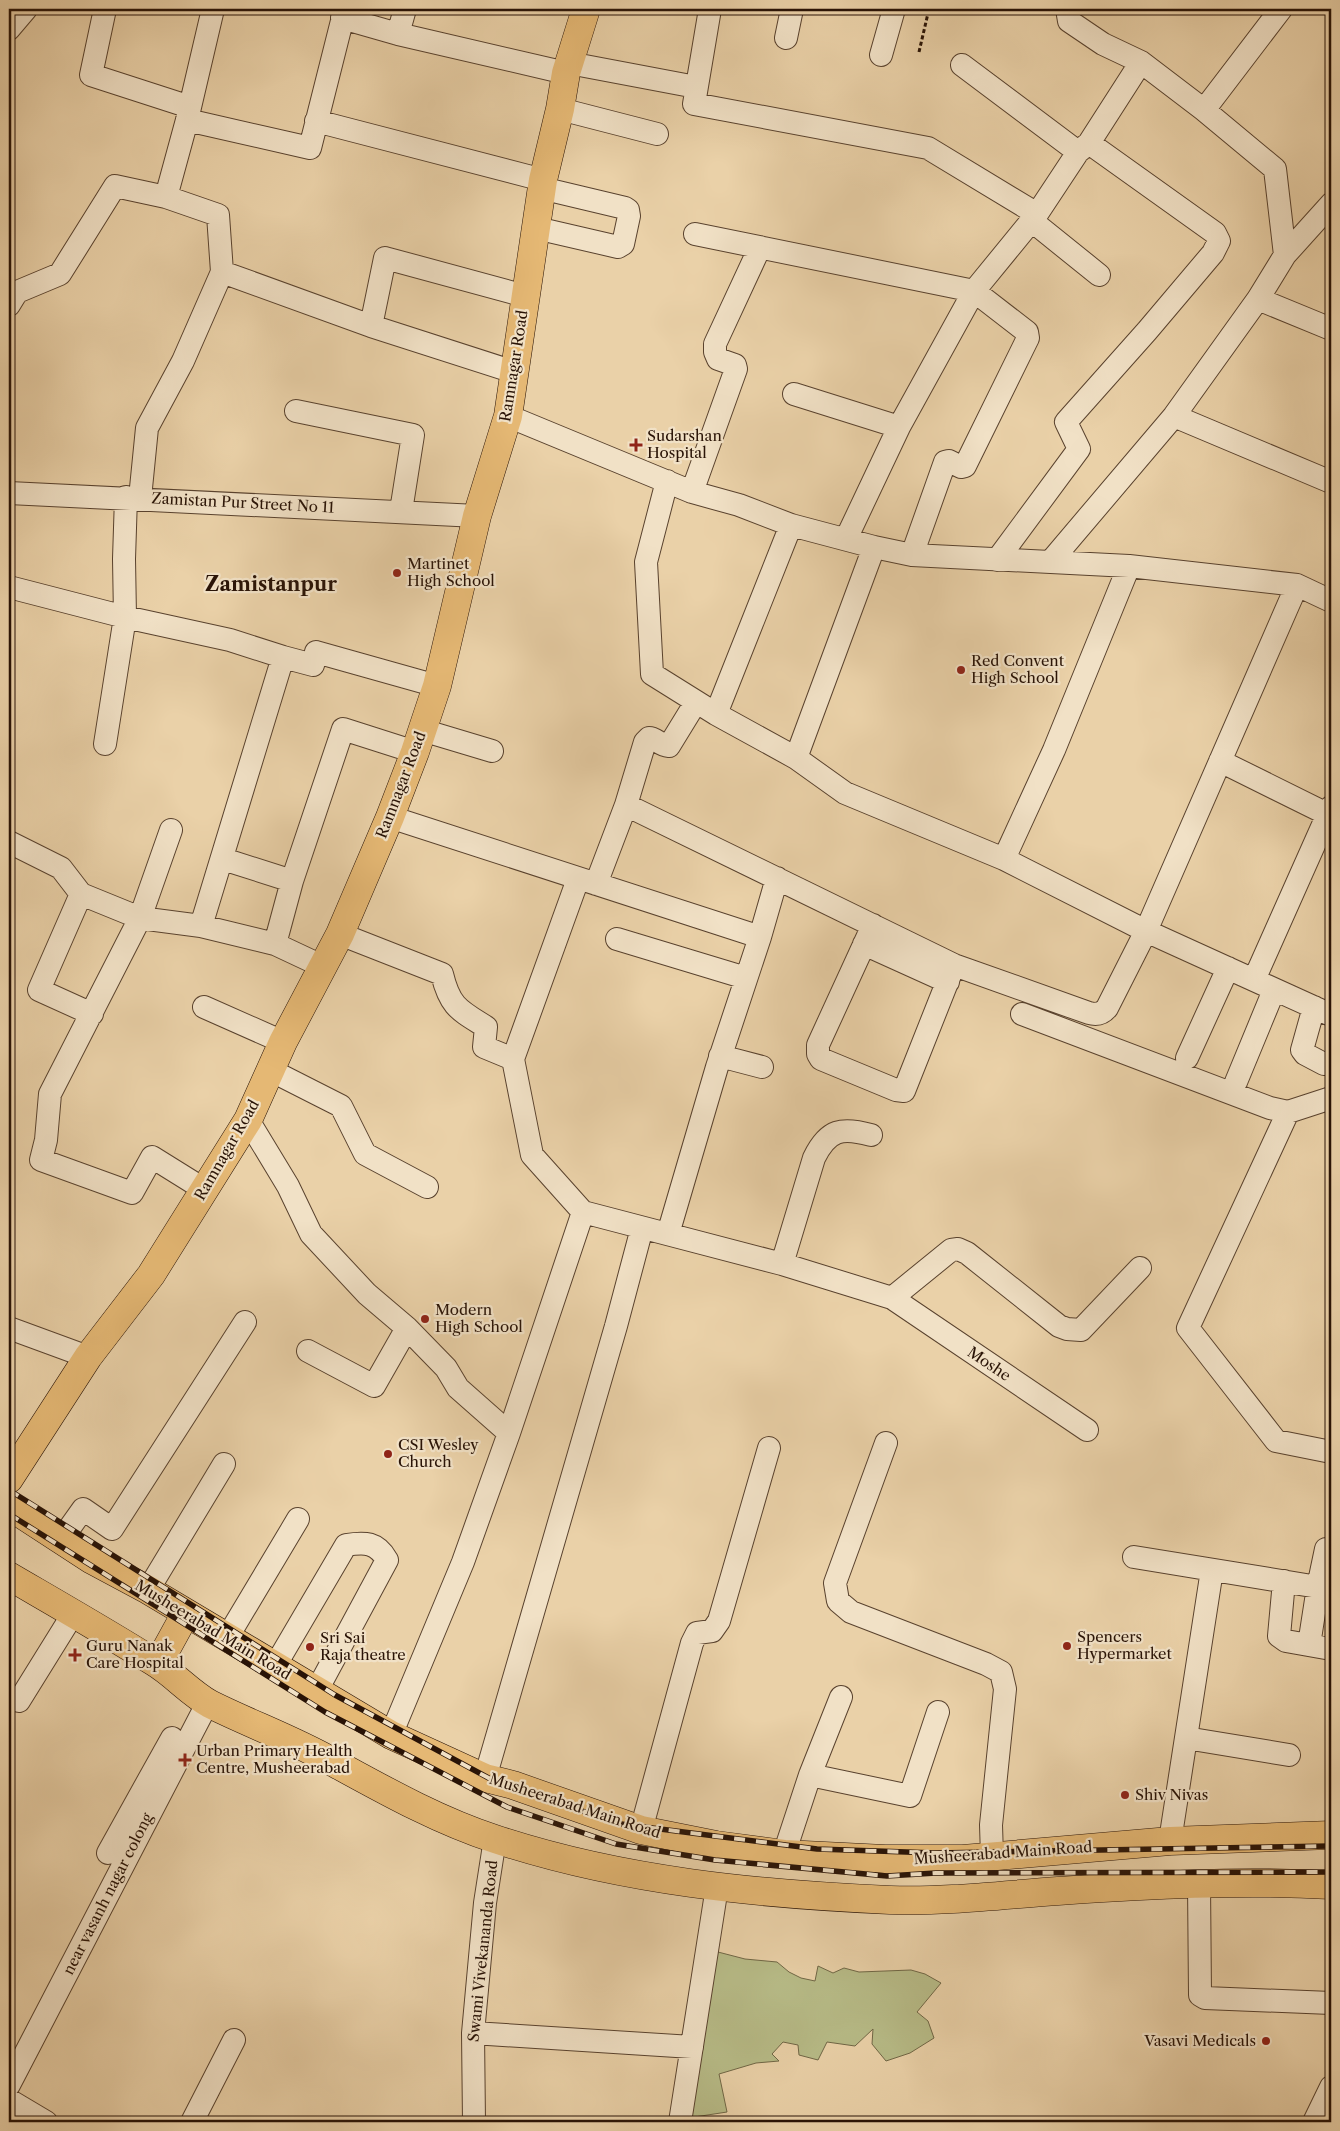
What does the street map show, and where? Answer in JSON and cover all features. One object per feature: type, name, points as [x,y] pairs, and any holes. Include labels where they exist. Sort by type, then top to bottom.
[{"type":"main road","name":"Ramnagar Road","points":[[9,1479],[88,1357],[152,1274],[248,1120],[283,1042],[340,934],[390,817],[437,686],[477,516],[508,416],[542,184],[568,68],[586,9]]},
{"type":"main road","name":"Musheerabad Main Road","points":[[9,1506],[92,1560],[148,1590],[316,1692],[391,1735],[485,1778],[513,1785],[641,1830],[716,1845],[784,1854],[886,1859],[984,1857],[1170,1841],[1331,1835]]},
{"type":"main road","points":[[9,1576],[158,1664],[207,1702],[328,1759],[378,1788],[462,1827],[494,1839],[555,1857],[638,1875],[717,1887],[893,1900],[963,1898],[1199,1884],[1276,1882],[1331,1885]]},
{"type":"main road","points":[[158,1664],[186,1613]]},
{"type":"main road","points":[[963,1898],[984,1857]]},
{"type":"street","points":[[9,29],[26,9]]},
{"type":"street","points":[[105,9],[91,76],[189,113],[310,148],[343,13],[398,34],[568,68],[696,87]]},
{"type":"street","points":[[166,197],[189,113],[213,9]]},
{"type":"street","points":[[398,34],[405,9]]},
{"type":"street","points":[[710,9],[694,104],[928,148],[1034,217],[1099,275]]},
{"type":"street","points":[[786,38],[792,9]]},
{"type":"street","points":[[881,55],[894,9]]},
{"type":"street","points":[[1067,9],[1069,21],[1103,44],[1141,62],[1204,110],[1276,169],[1285,255]]},
{"type":"street","points":[[1204,110],[1281,9]]},
{"type":"street","points":[[846,539],[899,427],[974,291],[1034,217],[1084,148],[1141,62]]},
{"type":"street","points":[[962,65],[1084,148],[1215,233],[1219,241],[1213,253],[1148,331],[1066,422],[1079,449],[997,560]]},
{"type":"street","points":[[560,110],[656,134]]},
{"type":"street","points":[[316,121],[625,208],[628,210],[629,216],[623,244],[618,247],[536,228]]},
{"type":"street","points":[[9,305],[17,292],[60,274],[115,186],[166,197],[218,215],[222,272],[183,361],[146,428],[124,559],[125,617],[105,744]]},
{"type":"street","points":[[1051,561],[1174,416],[1258,299],[1285,255],[1331,204]]},
{"type":"street","points":[[695,234],[974,291],[1027,332],[1028,338],[965,466],[961,467],[949,461],[945,462],[912,555]]},
{"type":"street","points":[[692,492],[736,369],[735,365],[718,358],[715,352],[715,344],[760,247]]},
{"type":"street","points":[[372,326],[385,258],[525,296]]},
{"type":"street","points":[[222,272],[372,326],[514,372]]},
{"type":"street","points":[[1258,299],[1331,329]]},
{"type":"street","points":[[794,394],[899,427]]},
{"type":"street","points":[[296,411],[413,435],[402,511]]},
{"type":"street","points":[[508,416],[692,492],[739,505],[791,525],[874,547],[912,555],[1129,566],[1297,585],[1331,601]]},
{"type":"street","points":[[1174,416],[1331,482]]},
{"type":"street","points":[[668,481],[646,562],[652,674],[716,714],[796,758],[844,793],[1004,859],[1146,931],[1322,1011],[1302,1050],[1305,1054],[1324,1064]]},
{"type":"street","name":"Zamistan Pur Street No 11","points":[[9,492],[477,516]]},
{"type":"street","points":[[716,714],[791,525]]},
{"type":"street","points":[[796,758],[874,547]]},
{"type":"street","points":[[1004,859],[1054,750],[1129,566]]},
{"type":"street","points":[[626,805],[777,878],[869,935],[951,973],[1089,1013],[1099,1013],[1107,1008],[1146,931],[1297,585]]},
{"type":"street","points":[[9,587],[125,617],[230,640],[313,665],[316,652],[437,686]]},
{"type":"street","points":[[201,926],[223,859],[282,657]]},
{"type":"street","points":[[391,1735],[463,1562],[509,1433],[583,1212],[532,1155],[513,1059],[587,881],[626,805],[645,742],[649,738],[653,738],[661,746],[669,746],[696,702]]},
{"type":"street","points":[[275,944],[292,881],[343,729],[492,751]]},
{"type":"street","points":[[1220,761],[1330,813],[1254,980]]},
{"type":"street","points":[[390,817],[760,937]]},
{"type":"street","points":[[171,830],[140,918],[50,1094],[46,1140],[41,1160],[132,1193],[152,1157],[205,1190]]},
{"type":"street","points":[[9,842],[61,868],[81,894],[140,918],[201,926],[275,944],[324,966]]},
{"type":"street","points":[[223,859],[292,881]]},
{"type":"street","points":[[668,1234],[720,1056],[760,937],[777,878]]},
{"type":"street","points":[[81,894],[38,990],[92,1014]]},
{"type":"street","points":[[340,934],[442,974],[446,989],[457,1009],[486,1026],[484,1048],[513,1059]]},
{"type":"street","points":[[869,935],[818,1045],[818,1054],[821,1059],[896,1090],[904,1091],[951,973]]},
{"type":"street","points":[[617,939],[746,978]]},
{"type":"street","points":[[1187,1058],[1228,968]]},
{"type":"street","points":[[1236,1082],[1274,990]]},
{"type":"street","points":[[204,1007],[283,1042]]},
{"type":"street","points":[[1022,1014],[1270,1108],[1288,1112],[1331,1098]]},
{"type":"street","points":[[720,1056],[762,1067]]},
{"type":"street","points":[[270,1070],[341,1106],[365,1154],[428,1187]]},
{"type":"street","points":[[1288,1112],[1188,1328],[1276,1441],[1331,1452]]},
{"type":"street","points":[[248,1120],[288,1186],[311,1234],[367,1294],[407,1328],[446,1368],[458,1388],[509,1433]]},
{"type":"street","points":[[782,1264],[814,1158],[820,1145],[829,1137],[848,1129],[871,1135]]},
{"type":"street","name":"Moshe","points":[[583,1212],[782,1264],[892,1298],[1087,1430]]},
{"type":"street","points":[[485,1778],[616,1326],[642,1228]]},
{"type":"street","points":[[892,1298],[951,1250],[958,1249],[967,1253],[1059,1326],[1067,1329],[1081,1330],[1140,1268]]},
{"type":"street","points":[[61,1540],[83,1509],[112,1529],[245,1322]]},
{"type":"street","points":[[9,1328],[88,1357]]},
{"type":"street","points":[[308,1351],[374,1386],[407,1328]]},
{"type":"street","points":[[886,1443],[835,1583],[838,1601],[851,1612],[986,1664],[1001,1672],[1004,1689],[993,1803],[976,1828],[984,1857]]},
{"type":"street","points":[[641,1830],[692,1643],[697,1632],[712,1631],[719,1621],[769,1448]]},
{"type":"street","points":[[148,1590],[224,1464]]},
{"type":"street","points":[[227,1638],[298,1519]]},
{"type":"street","points":[[275,1666],[346,1545],[365,1542],[376,1546],[387,1560],[316,1692]]},
{"type":"street","points":[[1309,1645],[1326,1549]]},
{"type":"street","points":[[1134,1557],[1318,1587]]},
{"type":"street","points":[[1170,1841],[1212,1570]]},
{"type":"street","points":[[1284,1581],[1279,1636],[1286,1641],[1331,1649]]},
{"type":"street","points":[[18,1701],[73,1614]]},
{"type":"street","points":[[784,1854],[810,1776],[841,1697]]},
{"type":"street","points":[[108,1853],[194,1700],[207,1702]]},
{"type":"street","name":"near vasanh nagar colong","points":[[9,2085],[207,1702]]},
{"type":"street","points":[[810,1776],[910,1796],[938,1712]]},
{"type":"street","points":[[1186,1738],[1289,1755]]},
{"type":"street","name":"Swami Vivekananda Road","points":[[474,2122],[472,2033],[485,1903],[494,1839]]},
{"type":"street","points":[[1199,1884],[1200,1995],[1205,1998],[1331,2003]]},
{"type":"street","points":[[680,2122],[717,1887]]},
{"type":"street","points":[[472,2033],[692,2047]]},
{"type":"street","points":[[192,2122],[234,2040]]},
{"type":"street","points":[[1314,2122],[1331,2086]]},
{"type":"street","points":[[9,2100],[46,2122]]},
{"type":"path","points":[[919,52],[929,9]]},
{"type":"green space","points":[[718,1952],[745,1959],[777,1962],[789,1972],[801,1978],[815,1981],[818,1966],[833,1973],[844,1968],[859,1972],[911,1970],[925,1974],[941,1983],[917,2012],[928,2021],[934,2038],[910,2053],[886,2061],[872,2044],[873,2029],[855,2046],[827,2042],[818,2060],[799,2055],[798,2045],[783,2042],[772,2054],[779,2061],[756,2063],[719,2074],[727,2112],[688,2118],[711,1961]]},
{"type":"railway","points":[[9,1490],[335,1695],[496,1782],[621,1824],[817,1849],[936,1853],[1331,1846]]},
{"type":"railway","points":[[9,1514],[325,1712],[507,1807],[616,1844],[715,1860],[887,1876],[936,1873],[1331,1872]]},
{"type":"place","name":"Sudarshan Hospital","points":[[636,445]]},
{"type":"place","name":"Martinet High School","points":[[397,573]]},
{"type":"place","name":"Red Convent High School","points":[[961,670]]},
{"type":"place","name":"Modern High School","points":[[425,1319]]},
{"type":"place","name":"CSI Wesley Church","points":[[388,1454]]},
{"type":"place","name":"Spencers Hypermarket","points":[[1067,1646]]},
{"type":"place","name":"Sri Sai Raja theatre","points":[[310,1647]]},
{"type":"place","name":"Guru Nanak Care Hospital","points":[[75,1655]]},
{"type":"place","name":"Urban Primary Health Centre, Musheerabad","points":[[185,1760]]},
{"type":"place","name":"Shiv Nivas","points":[[1125,1795]]},
{"type":"place","name":"Vasavi Medicals","points":[[1266,2041]]},
{"type":"district","name":"Zamistanpur","points":[[271,584]]}]
